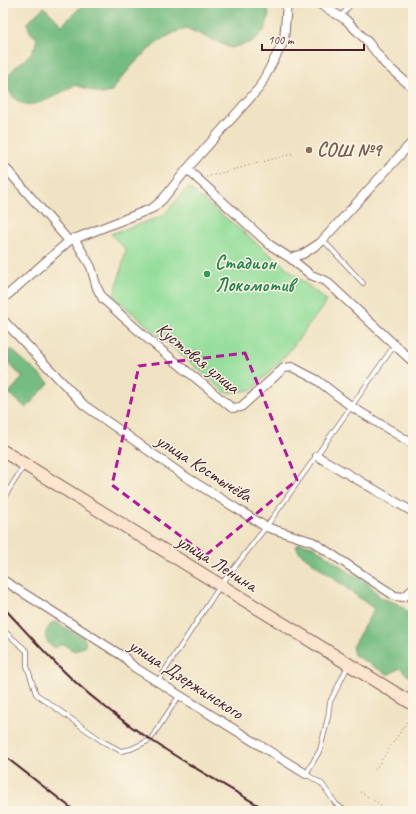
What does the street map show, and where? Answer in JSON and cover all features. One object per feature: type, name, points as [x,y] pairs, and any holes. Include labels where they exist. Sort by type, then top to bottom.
[{"type":"main road","name":"улица Ленина","points":[[3,451],[413,704]]},
{"type":"street","points":[[3,299],[72,239],[153,208],[163,199],[266,77],[284,41],[287,3]]},
{"type":"street","points":[[318,3],[341,16],[368,42],[385,64],[413,88]]},
{"type":"street","points":[[290,258],[310,250],[323,240],[413,141]]},
{"type":"street","points":[[3,165],[72,239]]},
{"type":"street","points":[[187,169],[270,245],[290,258],[311,275],[326,281],[394,346],[413,362]]},
{"type":"street","name":"Кустовая улица","points":[[72,239],[91,267],[97,288],[103,299],[149,340],[232,408],[240,407],[284,368],[288,367],[298,369],[317,380],[352,407],[413,444]]},
{"type":"street","name":"улица Костычёва","points":[[3,320],[84,406],[183,475],[266,527],[313,542],[395,596],[404,597],[413,589]]},
{"type":"street","points":[[317,456],[413,512]]},
{"type":"street","name":"улица Дзержинского","points":[[3,580],[124,657],[134,667],[306,774]]},
{"type":"lane","points":[[341,16],[352,3]]},
{"type":"lane","points":[[323,240],[363,283]]},
{"type":"lane","points":[[158,681],[220,586],[266,527],[394,346]]},
{"type":"lane","points":[[3,499],[25,465]]},
{"type":"lane","points":[[3,630],[27,651],[27,666],[36,694],[102,741],[121,751],[131,749],[150,740],[180,696]]},
{"type":"lane","points":[[306,774],[320,750],[328,718],[330,702],[349,665]]},
{"type":"lane","name":"улица Дзержинского","points":[[306,774],[322,784],[336,804],[345,811]]},
{"type":"path","points":[[198,179],[292,154]]},
{"type":"path","points":[[373,773],[413,712]]},
{"type":"path","points":[[360,792],[391,811]]},
{"type":"highlighted area","points":[[245,353],[297,480],[206,555],[112,485],[139,366]]},
{"type":"green space","points":[[85,3],[258,3],[266,5],[269,14],[265,30],[252,42],[231,48],[186,28],[175,33],[164,39],[144,54],[126,72],[111,92],[102,94],[75,85],[47,100],[28,104],[19,102],[12,95],[6,84],[11,72],[30,54],[35,45],[37,39],[30,32],[27,23],[44,7],[62,25]]},
{"type":"green space","name":"Стадион Локомотив","points":[[188,187],[327,301],[287,354],[252,390],[226,393],[114,297],[126,250],[111,234],[163,216]]},
{"type":"green space","points":[[11,349],[49,383],[26,408],[9,393],[23,377],[3,359]]},
{"type":"green space","points":[[299,543],[313,546],[349,572],[368,583],[381,598],[396,603],[407,611],[413,621],[413,680],[400,668],[390,674],[387,674],[354,655],[352,647],[374,609],[300,553],[296,547]]},
{"type":"green space","points":[[53,622],[84,638],[86,643],[84,647],[74,651],[63,644],[54,648],[50,645],[46,639],[46,632]]},
{"type":"railway","points":[[3,607],[74,681],[120,718],[161,747],[268,811]]},
{"type":"railway","points":[[3,755],[75,811]]},
{"type":"place","name":"СОШ №9","points":[[309,150]]},
{"type":"place","name":"Стадион Локомотив","points":[[207,274]]}]
